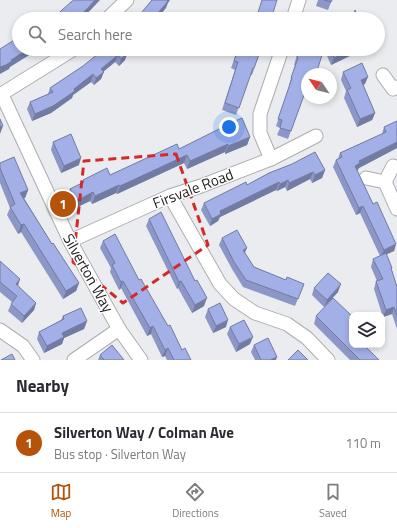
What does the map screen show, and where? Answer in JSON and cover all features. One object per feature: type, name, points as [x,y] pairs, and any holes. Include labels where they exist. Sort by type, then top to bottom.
[{"type":"street","points":[[114,12],[127,0]]},
{"type":"street","points":[[295,12],[299,0]]},
{"type":"street","points":[[1,95],[63,56]]},
{"type":"street","points":[[271,159],[260,133],[260,114],[280,56]]},
{"type":"street","points":[[383,75],[393,89],[397,87]]},
{"type":"street","name":"Silverton Way","points":[[1,95],[70,242],[119,329],[141,360]]},
{"type":"street","name":"Firsvale Road","points":[[70,242],[170,196],[201,186],[271,159],[316,136]]},
{"type":"street","points":[[385,182],[393,166]]},
{"type":"street","points":[[366,178],[385,182]]},
{"type":"street","points":[[385,182],[397,209]]},
{"type":"street","points":[[170,196],[220,284],[234,299],[255,313],[287,324],[307,338],[328,360]]},
{"type":"street","points":[[74,360],[119,329]]},
{"type":"street","points":[[0,330],[23,346],[33,360]]},
{"type":"highlighted area","points":[[176,154],[208,245],[123,303],[73,262],[84,161]]},
{"type":"building","points":[[74,0],[95,0],[84,12],[60,12]]},
{"type":"building","points":[[152,0],[168,1],[159,12],[142,12]]},
{"type":"building","points":[[262,0],[277,0],[273,12],[258,12]]},
{"type":"building","points":[[12,41],[12,56],[17,56],[6,65],[0,67],[0,49]]},
{"type":"building","points":[[95,56],[117,56],[101,69],[104,72],[96,78],[93,74],[74,89],[75,91],[53,106],[35,114],[30,102],[53,92],[50,88]]},
{"type":"building","points":[[236,56],[258,56],[239,108],[225,103],[238,62],[234,61]]},
{"type":"building","points":[[297,56],[322,56],[318,68],[301,68],[301,104],[291,131],[280,128],[282,120],[278,119],[298,58]]},
{"type":"building","points":[[362,63],[368,77],[361,80],[375,113],[360,119],[347,90],[351,88],[343,72]]},
{"type":"building","points":[[242,118],[250,137],[228,146],[228,144],[190,161],[187,155],[95,196],[93,192],[76,201],[70,189],[84,182],[83,180],[107,168],[110,175],[177,144],[179,149]]},
{"type":"building","points":[[0,119],[3,126],[0,127]]},
{"type":"building","points":[[397,121],[397,142],[359,161],[360,163],[355,166],[373,204],[377,202],[396,244],[384,250],[363,206],[359,208],[336,160],[342,157],[340,153],[386,132],[384,127]]},
{"type":"building","points":[[71,134],[81,158],[64,166],[53,142]]},
{"type":"building","points":[[315,152],[325,170],[315,175],[313,172],[289,183],[288,180],[280,184],[279,182],[220,211],[221,214],[212,219],[204,203],[246,182],[247,185]]},
{"type":"building","points":[[14,157],[28,190],[20,193],[79,283],[66,291],[24,224],[21,225],[10,207],[15,204],[0,168],[0,163]]},
{"type":"building","points":[[161,212],[195,281],[197,280],[207,298],[195,305],[181,281],[179,282],[149,219]]},
{"type":"building","points":[[237,230],[247,248],[243,250],[254,267],[286,280],[287,277],[304,284],[298,299],[246,280],[234,262],[222,238]]},
{"type":"building","points":[[115,234],[139,280],[141,279],[168,326],[170,325],[182,350],[185,348],[191,360],[174,360],[168,348],[165,350],[153,326],[150,328],[123,281],[121,282],[112,265],[115,263],[103,241]]},
{"type":"building","points":[[386,253],[397,287],[397,315],[394,307],[386,310],[376,281],[383,279],[373,259]]},
{"type":"building","points":[[0,261],[20,279],[16,284],[36,303],[24,316],[11,304],[17,296],[0,282]]},
{"type":"building","points":[[328,273],[341,284],[327,300],[314,288]]},
{"type":"building","points":[[333,298],[349,313],[349,348],[367,348],[379,360],[360,360],[316,316]]},
{"type":"building","points":[[220,303],[228,320],[216,326],[208,309]]},
{"type":"building","points":[[81,308],[87,321],[62,333],[64,337],[47,346],[39,332],[64,319],[63,316]]},
{"type":"building","points":[[244,320],[253,337],[239,344],[230,327]]},
{"type":"building","points":[[268,338],[277,357],[270,360],[261,360],[254,345]]},
{"type":"building","points":[[112,345],[124,360],[104,360],[100,355]]},
{"type":"building","points":[[298,350],[308,360],[288,360]]},
{"type":"building","points":[[12,354],[15,360],[1,360]]},
{"type":"place","name":"Silverton Way / Colman Ave","points":[[63,204]]}]
